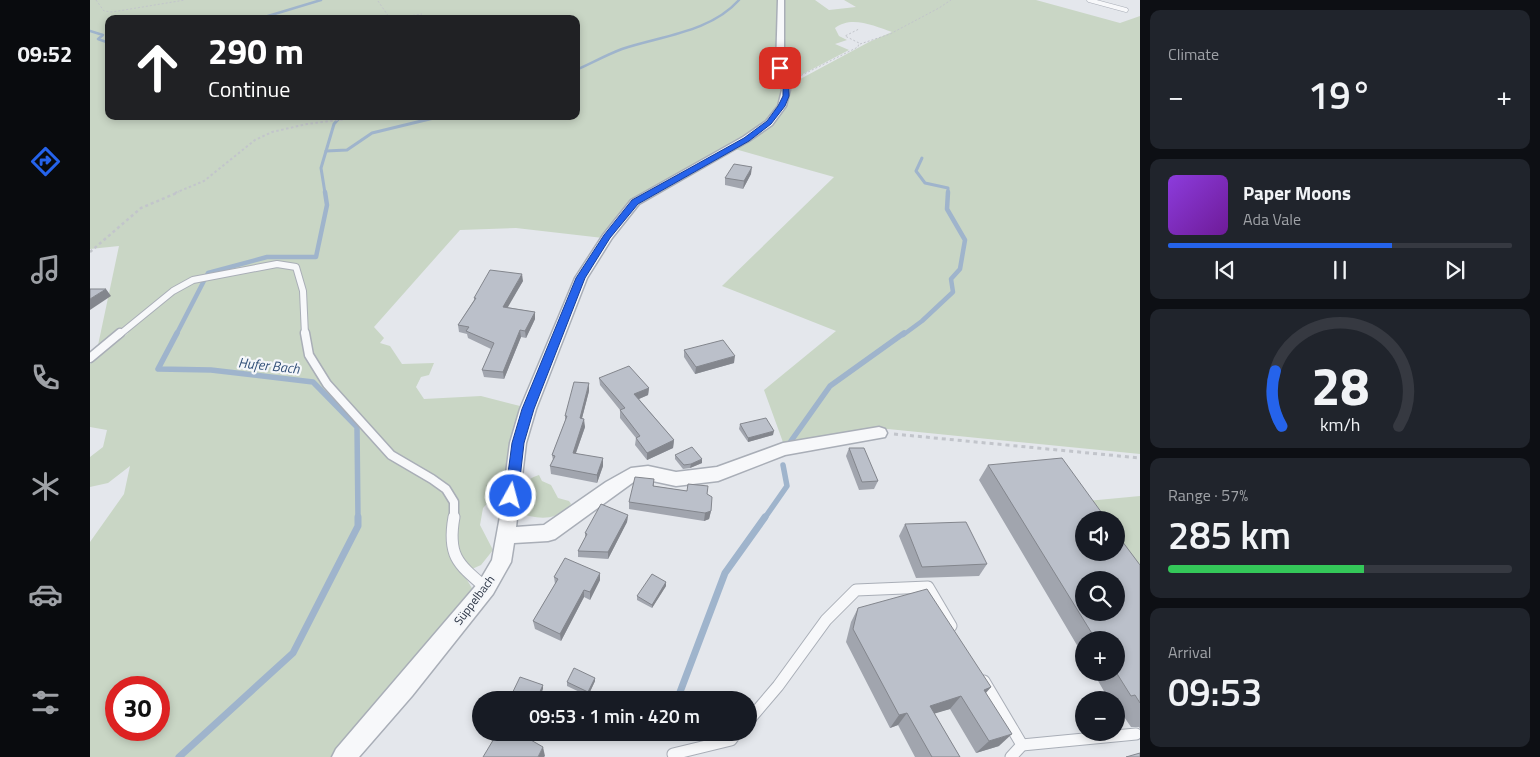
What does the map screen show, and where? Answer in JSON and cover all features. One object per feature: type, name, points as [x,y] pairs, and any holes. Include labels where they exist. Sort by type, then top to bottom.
[{"type":"street","name":"Süppelbach","points":[[344,757],[368,731],[486,588],[501,562],[520,435],[528,409],[581,278],[607,237],[635,202],[746,139],[769,122],[782,106],[786,93],[780,68],[781,0]]},
{"type":"street","points":[[506,536],[548,533],[632,475],[648,473],[676,479],[718,474],[783,449],[879,433]]},
{"type":"lane","points":[[1089,0],[1126,10]]},
{"type":"lane","points":[[90,358],[173,290],[193,280],[277,264],[296,267],[302,280],[307,348],[314,367],[394,458],[434,481],[449,493],[454,501],[455,512],[451,532],[451,547],[464,570],[486,588]]},
{"type":"lane","points":[[757,711],[778,686],[826,620],[856,590],[928,588],[957,637]]},
{"type":"lane","points":[[977,670],[1022,745]]},
{"type":"lane","points":[[1011,757],[1022,745],[1136,734]]},
{"type":"lane","points":[[673,754],[727,741]]},
{"type":"path","points":[[96,0],[104,11],[112,12],[185,0]]},
{"type":"path","points":[[784,80],[803,76],[860,44],[894,33],[917,19],[941,8],[951,0]]},
{"type":"path","points":[[378,1],[385,9],[387,15]]},
{"type":"path","points":[[417,15],[422,14]]},
{"type":"path","points":[[859,29],[845,36],[860,44]]},
{"type":"path","points":[[90,252],[132,214],[157,200],[202,184],[225,167],[255,140],[278,130],[345,120]]},
{"type":"path","points":[[879,433],[1140,458]]},
{"type":"green space","points":[[90,0],[778,0],[777,68],[783,89],[778,105],[772,115],[744,137],[633,201],[603,238],[516,228],[460,230],[374,327],[384,338],[380,343],[390,346],[402,364],[434,363],[429,375],[421,377],[416,387],[424,399],[481,396],[520,406],[503,487],[483,508],[480,525],[493,550],[481,565],[463,573],[473,590],[362,724],[331,757],[90,757],[90,542],[124,494],[130,466],[108,483],[90,487],[90,457],[103,447],[107,430],[90,427],[90,364],[128,333],[124,328],[97,350],[119,246],[90,249]]},
{"type":"green space","points":[[783,0],[815,0],[829,10],[856,7],[844,0],[1036,0],[1120,23],[1140,16],[1140,454],[888,429],[839,435],[784,445],[764,390],[836,331],[722,286],[834,177],[735,149],[773,123],[788,101],[791,84],[869,42],[892,32],[863,23],[848,22],[841,24],[835,28],[839,36],[847,40],[835,44],[849,50],[801,75],[788,76],[784,67]]},
{"type":"green space","points":[[539,475],[542,481],[551,485],[558,498],[569,501],[571,504],[559,514],[539,518],[518,513],[519,484]]},
{"type":"green space","points":[[1140,496],[1140,574],[1125,553],[1125,511],[1094,511],[1087,501]]},
{"type":"building","points":[[734,164],[752,167],[744,181],[725,178]]},
{"type":"building","points":[[490,270],[522,274],[503,307],[535,312],[525,331],[520,330],[503,372],[482,370],[494,343],[466,331],[469,327],[458,325],[476,298],[474,298]]},
{"type":"building","points":[[90,289],[106,289],[90,299]]},
{"type":"building","points":[[723,340],[735,356],[696,367],[684,350]]},
{"type":"building","points":[[629,366],[649,388],[634,394],[674,440],[647,453],[636,438],[640,436],[620,410],[625,408],[599,378]]},
{"type":"building","points":[[574,382],[589,383],[580,418],[584,419],[573,453],[603,458],[597,475],[550,466],[555,456],[552,455],[567,416],[565,416]]},
{"type":"building","points":[[766,418],[774,431],[748,438],[740,424]]},
{"type":"building","points":[[692,447],[702,459],[684,465],[675,455]]},
{"type":"building","points":[[849,448],[864,448],[878,481],[862,482]]},
{"type":"building","points":[[1062,458],[1100,511],[1075,511],[1075,561],[1125,561],[1125,545],[1140,565],[1140,703],[1135,695],[1131,696],[1122,681],[1125,681],[1125,631],[1090,631],[1084,621],[1125,621],[1125,571],[1075,571],[1075,606],[988,465]]},
{"type":"building","points":[[635,477],[654,479],[653,486],[687,491],[688,484],[708,486],[707,494],[712,497],[711,511],[705,513],[629,502]]},
{"type":"building","points":[[601,504],[628,515],[608,552],[578,551],[587,534],[585,533]]},
{"type":"building","points":[[966,522],[987,564],[922,567],[905,524]]},
{"type":"building","points":[[565,558],[600,573],[590,592],[584,590],[560,634],[533,621],[558,579],[554,577]]},
{"type":"building","points":[[652,574],[666,582],[652,605],[637,596]]},
{"type":"building","points":[[927,589],[991,687],[984,690],[1012,734],[989,741],[961,696],[930,706],[960,757],[932,757],[907,713],[899,715],[853,629],[858,608]]},
{"type":"building","points":[[574,668],[595,678],[588,691],[567,682]]},
{"type":"building","points":[[520,677],[543,685],[540,691],[513,691]]},
{"type":"building","points":[[493,741],[533,741],[543,747],[538,757],[483,757]]},
{"type":"building","points":[[1140,753],[1140,757],[1126,757]]},
{"type":"waterway","points":[[271,15],[321,0]]},
{"type":"waterway","points":[[580,68],[622,49],[685,32],[700,26],[728,11],[739,0]]},
{"type":"waterway","name":"Hufer Bach","points":[[90,31],[103,35],[98,39],[105,42]]},
{"type":"waterway","name":"Hufer Bach","points":[[326,151],[334,124],[338,120]]},
{"type":"waterway","points":[[326,151],[347,150],[372,133],[426,120]]},
{"type":"waterway","name":"Hufer Bach","points":[[325,193],[321,168],[326,151]]},
{"type":"waterway","points":[[922,158],[916,171],[925,183],[948,188],[948,192]]},
{"type":"waterway","name":"Hufer Bach","points":[[176,335],[208,273],[267,257],[316,257],[327,205],[325,192]]},
{"type":"waterway","points":[[903,335],[922,321],[953,292],[951,279],[960,269],[965,240],[947,209],[948,192]]},
{"type":"waterway","name":"Hufer Bach","points":[[177,333],[158,369],[211,370],[313,382],[357,427],[358,519]]},
{"type":"waterway","points":[[791,441],[830,386],[904,333]]},
{"type":"waterway","points":[[764,519],[787,486],[783,465]]},
{"type":"waterway","points":[[680,691],[725,573],[765,517]]},
{"type":"waterway","name":"Hufer Bach","points":[[179,757],[293,653],[358,526],[358,519]]},
{"type":"route","points":[[511,496],[518,443],[528,409],[581,278],[607,237],[635,202],[746,139],[760,130],[776,115],[786,96],[786,87],[780,68]]}]
